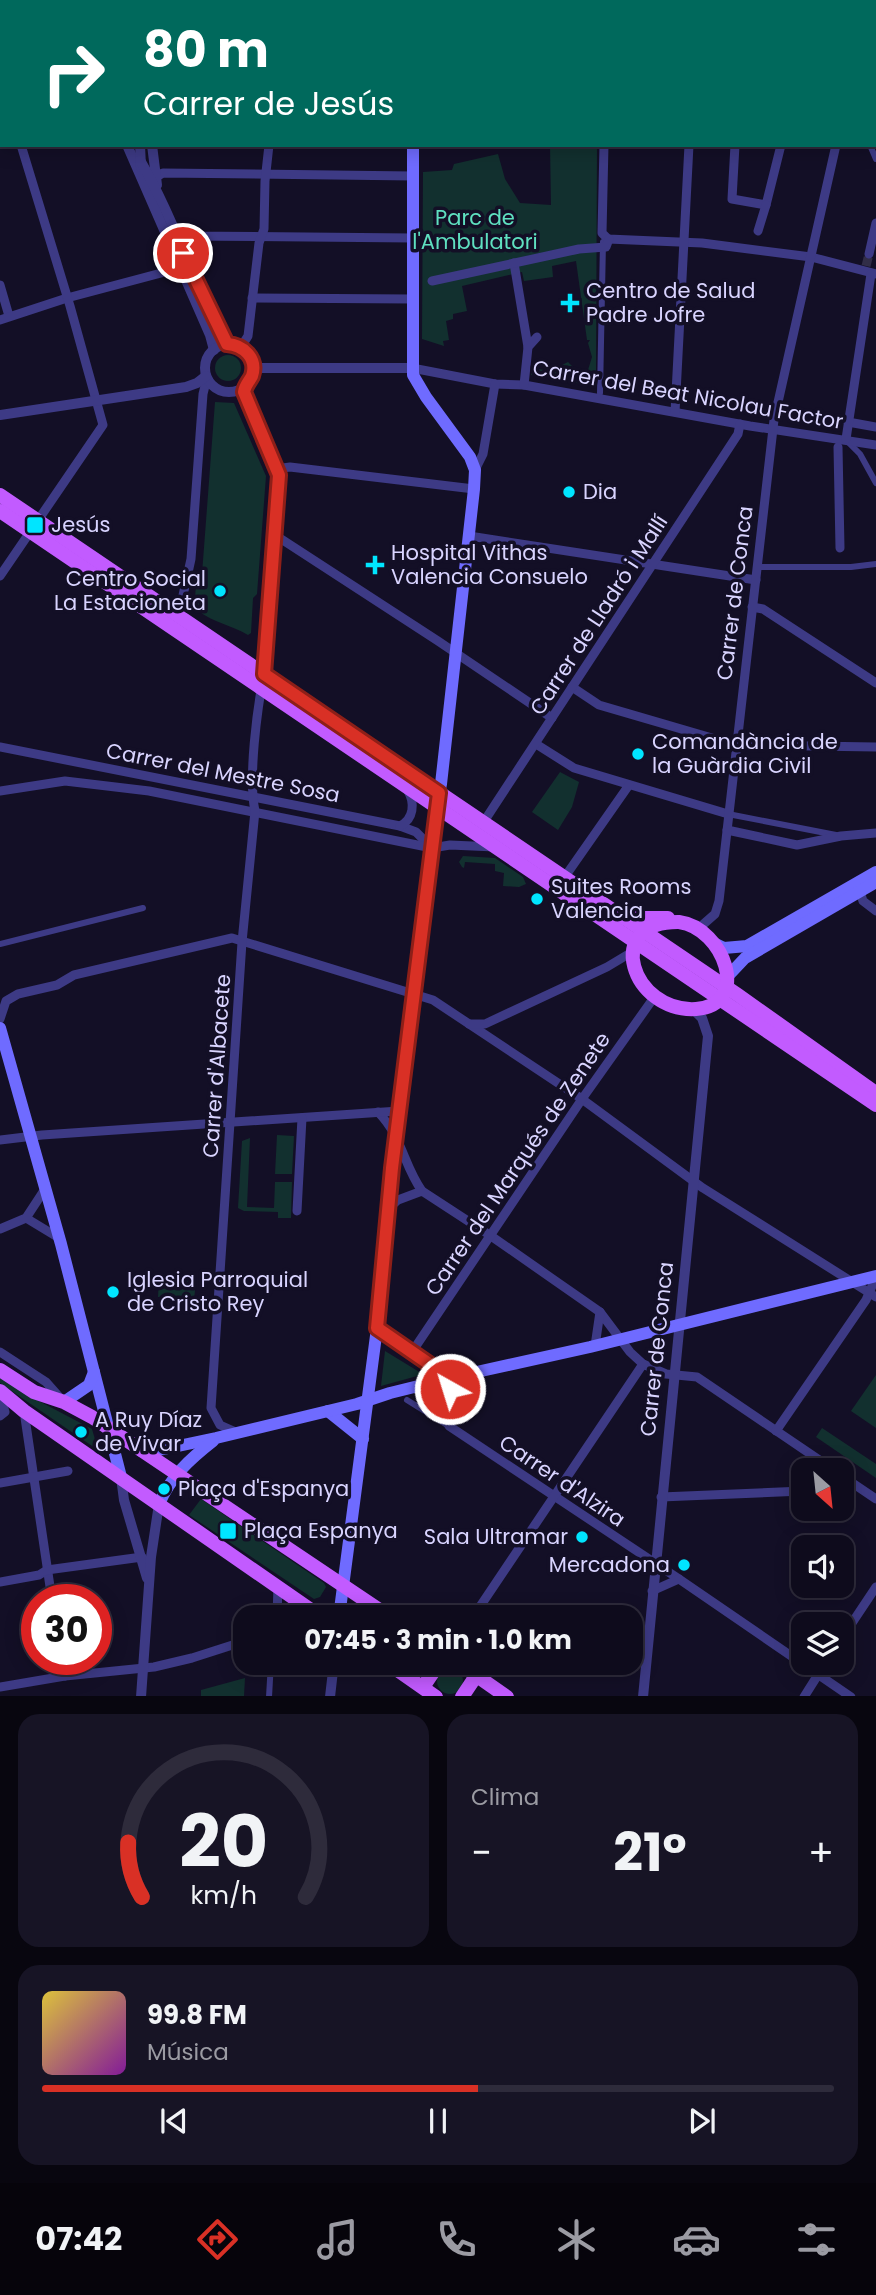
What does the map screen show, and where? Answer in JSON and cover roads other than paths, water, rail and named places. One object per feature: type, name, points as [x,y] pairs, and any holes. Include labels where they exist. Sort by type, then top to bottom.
[{"type":"main road","points":[[340,1605],[377,1328],[399,1111],[475,470],[470,457],[417,383],[412,368],[413,147]]},
{"type":"main road","points":[[0,495],[34,526],[181,633],[262,681],[437,800],[496,848],[638,942],[724,987],[876,1105]]},
{"type":"main road","points":[[0,510],[34,526],[178,616],[405,786],[483,823],[624,918],[638,942]]},
{"type":"main road","points":[[624,918],[665,917],[693,926],[724,948],[747,946],[873,877]]},
{"type":"main road","points":[[693,926],[667,923],[651,928],[638,942],[632,965],[645,988],[655,996],[679,1007],[693,1009],[708,1007],[745,958],[859,892],[873,877]]},
{"type":"main road","points":[[716,944],[724,959],[724,987]]},
{"type":"main road","points":[[0,1028],[59,1238],[121,1477]]},
{"type":"main road","points":[[799,1044],[834,1056],[876,1084]]},
{"type":"main road","points":[[799,1044],[876,1095]]},
{"type":"main road","points":[[141,1451],[164,1449],[238,1433],[876,1276]]},
{"type":"main road","points":[[0,1370],[34,1392],[64,1402],[110,1429],[372,1605]]},
{"type":"main road","points":[[64,1402],[89,1385],[94,1371]]},
{"type":"main road","points":[[8,1400],[304,1605]]},
{"type":"main road","points":[[328,1411],[363,1440]]},
{"type":"main road","points":[[159,1504],[176,1474],[188,1460],[216,1438]]},
{"type":"main road","points":[[405,1675],[436,1696]]},
{"type":"main road","points":[[423,1687],[431,1675]]},
{"type":"main road","points":[[462,1696],[476,1676],[507,1696]]},
{"type":"street","points":[[0,576],[103,425],[23,147]]},
{"type":"street","points":[[130,147],[162,205],[227,344]]},
{"type":"street","points":[[130,147],[214,350]]},
{"type":"street","points":[[140,147],[142,180]]},
{"type":"street","points":[[152,147],[162,205]]},
{"type":"street","points":[[241,347],[248,336],[264,229],[265,174],[269,147]]},
{"type":"street","points":[[600,393],[605,241],[602,233],[604,147]]},
{"type":"street","points":[[675,412],[689,147]]},
{"type":"street","points":[[735,147],[732,199],[766,205]]},
{"type":"street","points":[[756,241],[780,147]]},
{"type":"street","name":"Carrer de Conca","points":[[693,926],[711,918],[717,908],[773,429],[836,147]]},
{"type":"street","points":[[156,177],[163,173],[413,176]]},
{"type":"street","points":[[869,254],[876,223]]},
{"type":"street","points":[[174,231],[185,236],[413,238]]},
{"type":"street","points":[[432,281],[605,241],[756,241],[869,271],[846,439],[860,454],[876,483]]},
{"type":"street","points":[[514,263],[528,347],[524,385]]},
{"type":"street","points":[[0,285],[4,318],[180,268]]},
{"type":"street","points":[[252,298],[412,299]]},
{"type":"street","points":[[528,347],[537,337]]},
{"type":"street","points":[[0,415],[208,383],[226,392],[233,392],[245,386],[251,378],[253,368],[249,355],[241,347],[227,344],[214,350],[206,360],[208,383],[191,559],[178,616],[181,633]]},
{"type":"street","points":[[253,368],[412,368]]},
{"type":"street","name":"Carrer del Beat Nicolau Factor","points":[[412,368],[495,384],[524,385],[740,424],[876,445]]},
{"type":"street","points":[[475,470],[483,454],[495,384]]},
{"type":"street","points":[[245,386],[244,392],[279,475]]},
{"type":"street","name":"Carrer del Beat Nicolau Factor","points":[[848,422],[876,427]]},
{"type":"street","name":"Carrer de Lladró i Mallí","points":[[483,823],[738,434],[740,424]]},
{"type":"street","points":[[838,447],[840,548]]},
{"type":"street","points":[[279,475],[283,468],[290,467],[474,489]]},
{"type":"street","name":"Carrer d'Albacete","points":[[238,1433],[220,1425],[211,1409],[242,942],[255,811],[251,795],[279,475]]},
{"type":"street","points":[[275,536],[552,718]]},
{"type":"street","points":[[469,536],[756,580]]},
{"type":"street","points":[[758,567],[851,567],[876,564]]},
{"type":"street","points":[[752,607],[763,609],[876,683]]},
{"type":"street","points":[[572,687],[598,705],[736,745],[876,747]]},
{"type":"street","points":[[536,744],[574,768],[629,785],[728,814],[841,836]]},
{"type":"street","name":"Carrer del Mestre Sosa","points":[[0,747],[400,826],[416,832],[432,848]]},
{"type":"street","points":[[72,782],[73,763]]},
{"type":"street","points":[[92,784],[93,766]]},
{"type":"street","name":"Carrer del Mestre Sosa","points":[[0,791],[65,781],[92,784],[149,791],[432,848],[450,845],[496,848]]},
{"type":"street","points":[[564,878],[629,785]]},
{"type":"street","points":[[400,826],[408,820],[412,805],[405,786]]},
{"type":"street","points":[[727,830],[797,845],[876,832]]},
{"type":"street","points":[[859,892],[866,904],[876,911]]},
{"type":"street","points":[[0,944],[143,908]]},
{"type":"street","points":[[0,1018],[3,1006],[10,997],[57,985],[74,975],[232,939],[433,1000],[582,1099],[693,1181],[873,1295]]},
{"type":"street","points":[[467,1024],[485,1024],[607,967],[638,942]]},
{"type":"street","name":"Carrer del Marqués de Zenete","points":[[412,1352],[582,1099],[655,996]]},
{"type":"street","name":"Carrer de Conca","points":[[643,1696],[708,1036],[702,1018],[693,1009]]},
{"type":"street","points":[[0,1140],[399,1111]]},
{"type":"street","points":[[378,1112],[397,1135],[414,1180],[422,1191],[600,1312],[630,1352],[643,1364],[658,1372],[696,1377],[816,1458]]},
{"type":"street","points":[[297,1211],[302,1118]]},
{"type":"street","points":[[0,1229],[26,1218],[45,1189]]},
{"type":"street","points":[[388,1209],[398,1200],[422,1191]]},
{"type":"street","points":[[26,1218],[59,1238]]},
{"type":"street","points":[[776,1431],[873,1295],[876,1276]]},
{"type":"street","points":[[594,1346],[600,1312]]},
{"type":"street","points":[[377,1328],[451,1379],[445,1416],[449,1426]]},
{"type":"street","points":[[0,1352],[46,1382],[64,1402]]},
{"type":"street","points":[[481,1605],[643,1364]]},
{"type":"street","points":[[0,1416],[5,1412],[8,1400]]},
{"type":"street","points":[[8,1400],[34,1476],[49,1584]]},
{"type":"street","name":"Carrer d'Alzira","points":[[407,1400],[791,1656]]},
{"type":"street","points":[[0,1483],[68,1471]]},
{"type":"street","points":[[121,1477],[124,1500],[147,1557]]},
{"type":"street","points":[[854,1484],[876,1499]]},
{"type":"street","points":[[661,1497],[791,1492]]},
{"type":"street","points":[[141,1696],[149,1587],[147,1557],[159,1504]]},
{"type":"street","points":[[0,1581],[39,1575],[47,1570],[147,1557]]},
{"type":"street","points":[[652,1591],[679,1579]]},
{"type":"street","points":[[277,1605],[278,1586]]},
{"type":"street","points":[[854,1621],[876,1587]]},
{"type":"street","points":[[0,1687],[65,1676],[143,1669],[233,1645]]},
{"type":"street","points":[[269,1696],[270,1675]]},
{"type":"street","points":[[330,1696],[332,1675]]},
{"type":"street","points":[[804,1696],[817,1675]]},
{"type":"street","name":"Carrer d'Alzira","points":[[820,1675],[851,1696]]},
{"type":"tunnel","points":[[866,266],[869,254]]},
{"type":"place","name":"Centro de Salud Padre Jofre","points":[[570,303]]},
{"type":"place","name":"Dia","points":[[569,492]]},
{"type":"place","name":"Jesús","points":[[35,525]]},
{"type":"place","name":"Hospital Vithas Valencia Consuelo","points":[[375,565]]},
{"type":"place","name":"Centro Social La Estacioneta","points":[[220,591]]},
{"type":"place","name":"Comandància de la Guàrdia Civil","points":[[638,754]]},
{"type":"place","name":"Suites Rooms Valencia","points":[[537,899]]},
{"type":"place","name":"Iglesia Parroquial de Cristo Rey","points":[[113,1292]]},
{"type":"place","name":"A Ruy Díaz de Vivar","points":[[81,1432]]},
{"type":"place","name":"Plaça d'Espanya","points":[[164,1489]]},
{"type":"place","name":"Plaça Espanya","points":[[228,1531]]},
{"type":"place","name":"Sala Ultramar","points":[[582,1537]]},
{"type":"place","name":"Mercadona","points":[[684,1565]]},
{"type":"park label","name":"Parc de l'Ambulatori","points":[[475,230]]}]
